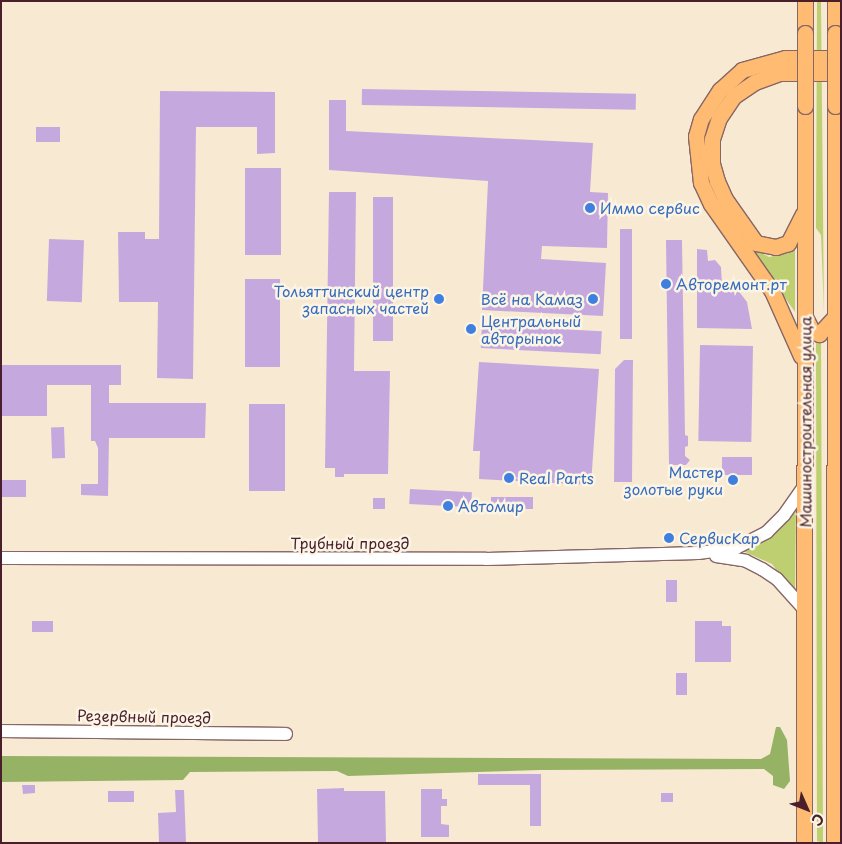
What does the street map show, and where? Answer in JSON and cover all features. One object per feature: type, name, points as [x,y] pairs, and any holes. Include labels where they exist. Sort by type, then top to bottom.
[{"type":"main road","name":"Машиностроительная улица","points":[[804,843],[805,1]]},
{"type":"main road","name":"Машиностроительная улица","points":[[834,843],[835,1]]},
{"type":"main road","points":[[805,370],[798,345],[772,291],[711,204],[701,183],[696,136],[701,119],[715,98],[742,70],[785,58],[841,58]]},
{"type":"main road","points":[[805,211],[788,243],[776,247],[756,243],[725,199],[717,181],[712,163],[712,138],[720,118],[734,96],[755,82],[780,72],[841,73]]},
{"type":"main road","points":[[805,317],[812,331],[818,334],[835,317]]},
{"type":"main road","points":[[835,648],[841,624]]},
{"type":"street","points":[[698,553],[736,548],[767,532],[784,515],[805,485]]},
{"type":"street","points":[[698,553],[746,561],[762,569],[777,579],[804,609]]},
{"type":"street","name":"Трубный проезд","points":[[1,558],[441,559],[698,553]]},
{"type":"street","name":"Резервный проезд","points":[[1,731],[286,734]]},
{"type":"green space","points":[[817,1],[821,1],[824,313],[821,235],[816,228]]},
{"type":"green space","points":[[749,246],[769,257],[788,253],[795,246],[795,312]]},
{"type":"green space","points":[[816,337],[821,337],[823,843],[817,841]]},
{"type":"green space","points":[[796,506],[795,595],[772,564],[743,551]]},
{"type":"green space","points":[[776,727],[780,727],[787,740],[790,781],[784,789],[773,785],[773,776],[764,769],[540,770],[348,776],[337,771],[190,772],[183,780],[1,782],[1,756],[761,759],[770,754]]},
{"type":"building","points":[[362,89],[636,94],[636,110],[362,105]]},
{"type":"building","points":[[160,91],[275,92],[275,153],[257,154],[257,127],[196,127],[193,379],[157,378],[158,302],[119,302],[118,232],[145,232],[145,239],[159,239]]},
{"type":"building","points":[[329,100],[346,100],[346,131],[593,143],[590,192],[608,193],[607,248],[542,246],[541,259],[606,263],[603,316],[482,310],[488,181],[329,170]]},
{"type":"building","points":[[36,127],[60,127],[60,142],[36,142]]},
{"type":"building","points":[[245,168],[281,168],[281,255],[245,255]]},
{"type":"building","points":[[329,192],[356,192],[354,371],[390,371],[388,474],[344,474],[344,477],[335,477],[335,468],[325,468]]},
{"type":"building","points":[[373,197],[393,197],[393,341],[373,341]]},
{"type":"building","points":[[620,229],[632,229],[632,339],[620,339]]},
{"type":"building","points":[[49,239],[84,240],[82,302],[47,301]]},
{"type":"building","points":[[666,240],[682,240],[685,435],[688,436],[685,456],[690,460],[686,465],[669,465]]},
{"type":"building","points":[[697,249],[707,250],[708,261],[715,260],[721,267],[722,285],[734,285],[747,302],[752,329],[697,328]]},
{"type":"building","points":[[245,279],[280,279],[280,367],[245,367]]},
{"type":"building","points":[[482,325],[602,331],[601,354],[481,348]]},
{"type":"building","points":[[700,345],[753,346],[751,442],[698,441]]},
{"type":"building","points":[[624,360],[633,360],[632,482],[614,482],[615,369]]},
{"type":"building","points":[[479,362],[599,369],[591,485],[479,479],[480,451],[473,451]]},
{"type":"building","points":[[1,365],[121,365],[121,385],[109,385],[109,403],[206,403],[205,438],[109,438],[108,496],[81,495],[81,484],[98,484],[98,448],[95,441],[91,441],[91,385],[47,385],[47,416],[1,416]]},
{"type":"building","points":[[249,404],[285,404],[285,491],[249,491]]},
{"type":"building","points":[[51,427],[64,427],[65,458],[52,458]]},
{"type":"building","points":[[722,457],[752,457],[752,475],[722,475]]},
{"type":"building","points":[[1,480],[26,480],[26,497],[1,497]]},
{"type":"building","points":[[410,489],[472,492],[471,507],[409,504]]},
{"type":"building","points":[[491,497],[533,497],[533,509],[491,509]]},
{"type":"building","points":[[373,498],[385,498],[385,509],[373,509]]},
{"type":"building","points":[[666,580],[677,580],[677,602],[666,602]]},
{"type":"building","points":[[32,621],[53,621],[53,632],[32,632]]},
{"type":"building","points":[[695,621],[722,621],[722,626],[731,626],[731,662],[695,662]]},
{"type":"building","points":[[676,673],[687,673],[687,695],[676,695]]},
{"type":"building","points":[[478,774],[541,774],[541,826],[530,826],[530,785],[478,785]]},
{"type":"building","points":[[22,785],[35,785],[35,793],[23,794]]},
{"type":"building","points":[[344,788],[344,791],[385,791],[386,843],[318,843],[317,789]]},
{"type":"building","points":[[421,789],[442,789],[442,799],[447,799],[447,806],[441,806],[441,824],[449,825],[449,837],[421,837]]},
{"type":"building","points":[[175,790],[184,790],[186,843],[159,843],[158,813],[176,812]]},
{"type":"building","points":[[108,791],[134,791],[134,802],[108,802]]},
{"type":"building","points":[[661,793],[673,793],[673,802],[661,802]]},
{"type":"place","name":"Иммо сервис","points":[[590,208]]},
{"type":"place","name":"Авторемонт.рт","points":[[666,284]]},
{"type":"place","name":"Тольяттинский центр запасных частей","points":[[439,299]]},
{"type":"place","name":"Всё на Камаз","points":[[593,299]]},
{"type":"place","name":"Центральный авторынок","points":[[471,329]]},
{"type":"place","name":"Real Parts","points":[[509,478]]},
{"type":"place","name":"Мастер золотые руки","points":[[733,480]]},
{"type":"place","name":"Автомир","points":[[448,506]]},
{"type":"place","name":"СервисКар","points":[[669,538]]}]
